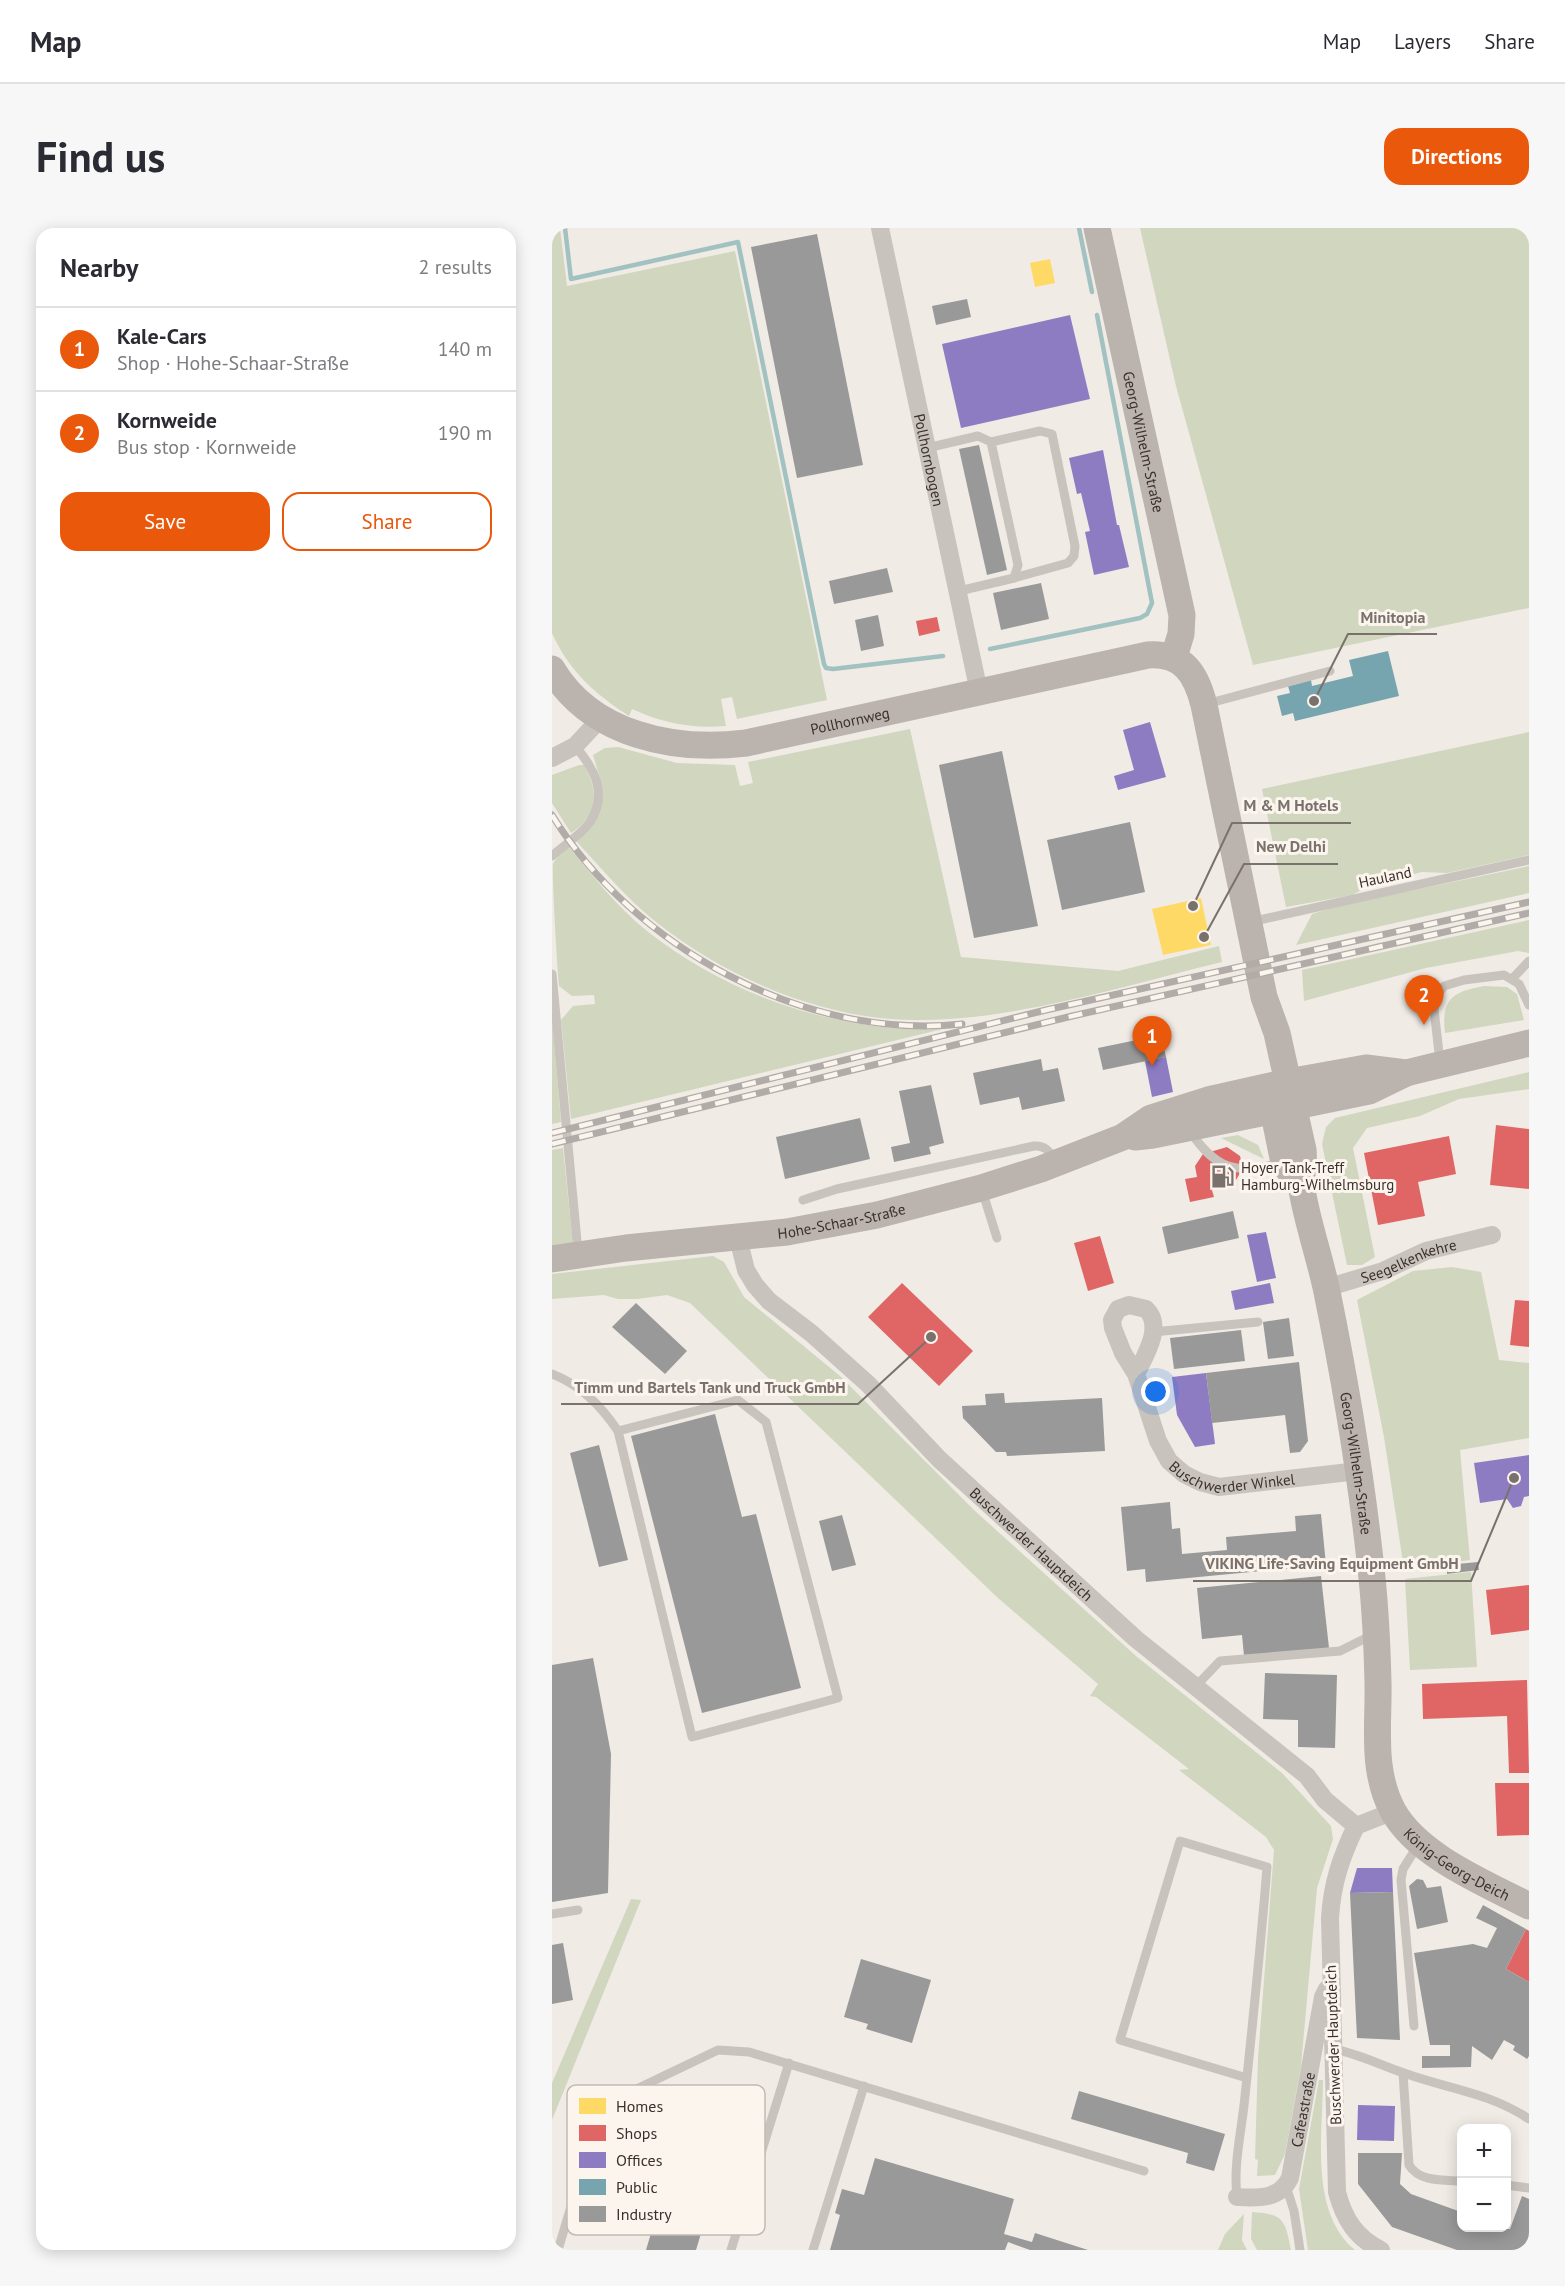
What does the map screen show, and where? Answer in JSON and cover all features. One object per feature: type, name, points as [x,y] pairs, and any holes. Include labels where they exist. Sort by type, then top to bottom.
[{"type":"main road","name":"Georg-Wilhelm-Straße","points":[[1097,228],[1182,615],[1168,656],[1186,667],[1197,682],[1204,705],[1264,997],[1277,1033],[1284,1163],[1302,1188]]},
{"type":"main road","name":"Pollhornweg","points":[[552,669],[571,696],[601,718],[664,742],[700,746],[726,745],[1148,655],[1168,656]]},
{"type":"main road","points":[[1281,1096],[1369,1091],[1406,1073],[1529,1043]]},
{"type":"main road","name":"Georg-Wilhelm-Straße","points":[[1281,1096],[1305,1161],[1302,1188],[1326,1288],[1358,1472],[1377,1633],[1378,1760],[1394,1811]]},
{"type":"main road","name":"Hohe-Schaar-Straße","points":[[552,1258],[738,1238],[844,1222],[981,1188],[1123,1137],[1151,1118],[1208,1100],[1281,1096]]},
{"type":"main road","name":"Hohe-Schaar-Straße","points":[[1123,1137],[1153,1136],[1187,1128],[1281,1096]]},
{"type":"main road","name":"König-Georg-Deich","points":[[1394,1811],[1420,1843],[1468,1873],[1529,1905]]},
{"type":"street","name":"Pollhornbogen","points":[[880,228],[979,692]]},
{"type":"street","points":[[552,758],[575,746],[601,718]]},
{"type":"street","name":"Seegelkenkehre","points":[[1326,1288],[1365,1278],[1426,1251],[1492,1235]]},
{"type":"street","name":"Buschwerder Hauptdeich","points":[[738,1238],[746,1270],[755,1286],[769,1301],[811,1333],[860,1377],[939,1459],[1136,1639],[1307,1776],[1325,1800],[1356,1826],[1340,1860],[1332,1890],[1331,1983],[1335,2164],[1339,2200],[1354,2230],[1364,2241],[1381,2250]]},
{"type":"street","name":"Buschwerder Winkel","points":[[1153,1332],[1151,1315],[1141,1306],[1123,1306],[1113,1316],[1113,1328],[1117,1340],[1136,1374],[1158,1441],[1169,1461],[1192,1479],[1220,1486],[1358,1472]]},
{"type":"street","points":[[1136,1374],[1149,1347],[1153,1332]]},
{"type":"street","points":[[1356,1826],[1394,1811]]},
{"type":"street","name":"Cafeastraße","points":[[1286,2186],[1292,2170],[1323,1997],[1331,1983]]},
{"type":"street","points":[[1237,2197],[1264,2198],[1286,2186]]},
{"type":"lane","points":[[927,448],[978,436],[991,442],[1040,431],[1052,434],[1075,546],[1074,556],[1068,563],[959,591]]},
{"type":"lane","points":[[991,442],[1018,565],[1014,578]]},
{"type":"lane","points":[[1204,705],[1330,671]]},
{"type":"lane","points":[[552,856],[589,823],[595,808],[596,774],[575,746]]},
{"type":"lane","name":"Hauland","points":[[1248,922],[1529,860]]},
{"type":"lane","points":[[1512,979],[1529,961]]},
{"type":"lane","points":[[552,974],[579,1254]]},
{"type":"lane","points":[[1440,1064],[1434,1009],[1440,991],[1450,984],[1497,975],[1512,979],[1525,994],[1529,1005]]},
{"type":"lane","points":[[1187,1128],[1203,1150],[1214,1160],[1233,1169],[1284,1163]]},
{"type":"lane","points":[[803,1200],[837,1189],[1034,1146],[1041,1145],[1047,1148],[1058,1162]]},
{"type":"lane","points":[[981,1188],[996,1238]]},
{"type":"lane","points":[[1153,1332],[1177,1332],[1258,1322]]},
{"type":"lane","points":[[552,1374],[580,1389],[595,1401],[618,1431],[692,1737],[838,1698],[766,1422],[738,1400],[618,1431]]},
{"type":"lane","points":[[1195,1687],[1220,1661],[1340,1651],[1377,1633]]},
{"type":"lane","points":[[1237,2197],[1236,2169],[1247,2078],[1267,1867],[1180,1841],[1120,2040],[1247,2078]]},
{"type":"lane","points":[[1414,2026],[1401,1880],[1406,1861],[1420,1843]]},
{"type":"lane","points":[[552,1914],[578,1910]]},
{"type":"lane","points":[[1334,2049],[1358,2054],[1403,2073],[1477,2093],[1529,2118]]},
{"type":"lane","points":[[645,2085],[718,2050],[749,2052],[1144,2171]]},
{"type":"lane","points":[[765,2141],[789,2064]]},
{"type":"lane","points":[[1403,2073],[1408,2165],[1413,2173],[1424,2178],[1457,2181]]},
{"type":"lane","points":[[813,2250],[864,2086]]},
{"type":"lane","points":[[1286,2186],[1294,2211],[1300,2250]]},
{"type":"lane","points":[[1511,2186],[1529,2188]]},
{"type":"lane","points":[[558,2250],[567,2220]]},
{"type":"lane","points":[[731,2250],[736,2235]]},
{"type":"green space","points":[[552,228],[560,228],[567,286],[735,251],[827,700],[737,719],[732,697],[721,699],[726,726],[702,727],[678,724],[632,709],[629,716],[594,690],[566,659],[559,647],[552,633]]},
{"type":"green space","points":[[1140,228],[1529,228],[1529,608],[1253,665],[1176,386]]},
{"type":"green space","points":[[910,729],[961,957],[1118,971],[1219,946],[1222,962],[1072,1000],[994,1014],[919,1020],[849,1013],[780,993],[714,962],[684,943],[634,903],[576,841],[594,819],[602,801],[593,755],[605,748],[618,747],[677,763],[735,765],[740,786],[753,783],[748,762]]},
{"type":"green space","points":[[1529,732],[1529,855],[1447,873],[1422,872],[1373,884],[1352,895],[1286,907],[1262,789]]},
{"type":"green space","points":[[584,765],[589,775],[594,802],[587,819],[571,833],[552,803],[552,775]]},
{"type":"green space","points":[[569,847],[606,891],[647,931],[679,954],[749,992],[825,1017],[864,1025],[904,1029],[943,1029],[571,1119],[561,1020],[573,1006],[595,1004],[594,995],[572,996],[559,986],[553,864]]},
{"type":"green space","points":[[1529,866],[1529,893],[1296,945],[1312,914],[1342,905]]},
{"type":"green space","points":[[1529,920],[1529,953],[1518,951],[1426,968],[1304,1001],[1302,970]]},
{"type":"green space","points":[[1484,986],[1507,987],[1517,994],[1524,1020],[1445,1033],[1445,1012],[1451,999],[1464,991]]},
{"type":"green space","points":[[552,1018],[561,1122],[552,1124]]},
{"type":"green space","points":[[1529,1072],[1529,1089],[1459,1099],[1420,1116],[1367,1128],[1353,1148],[1375,1257],[1362,1265],[1347,1265],[1322,1144],[1326,1127],[1335,1118]]},
{"type":"green space","points":[[1238,1135],[1258,1145],[1264,1159],[1221,1138]]},
{"type":"green space","points":[[563,1148],[573,1245],[552,1249],[552,1150]]},
{"type":"green space","points":[[713,1256],[724,1262],[744,1297],[840,1376],[975,1511],[1136,1656],[1282,1773],[1331,1826],[1333,1839],[1317,1888],[1301,2066],[1285,2154],[1275,2175],[1257,2176],[1258,2160],[1255,2159],[1258,2058],[1274,1850],[1266,1837],[1179,1770],[1189,1769],[1096,1697],[1090,1696],[1098,1684],[998,1598],[690,1303],[667,1295],[637,1299],[618,1299],[604,1295],[552,1299],[552,1274]]},
{"type":"green space","points":[[1452,1267],[1481,1272],[1499,1360],[1529,1363],[1529,1438],[1460,1450],[1470,1560],[1404,1569],[1384,1437],[1357,1300],[1413,1271]]},
{"type":"green space","points":[[1471,1572],[1477,1667],[1410,1670],[1405,1579]]},
{"type":"green space","points":[[631,1899],[641,1900],[552,2120],[552,2083]]},
{"type":"green space","points":[[1319,2080],[1323,2080],[1321,2147],[1325,2193],[1331,2215],[1340,2234],[1355,2250],[1308,2250],[1299,2189]]},
{"type":"green space","points":[[1252,2212],[1277,2217],[1287,2232],[1291,2250],[1257,2250],[1251,2239]]},
{"type":"green space","points":[[1244,2214],[1242,2240],[1247,2250],[1218,2250],[1225,2234]]},
{"type":"building: Homes","points":[[1050,259],[1055,283],[1035,287],[1030,263]]},
{"type":"building: Homes","points":[[1201,898],[1211,945],[1163,955],[1152,909]]},
{"type":"building: Shops","points":[[937,617],[940,631],[919,636],[916,621]]},
{"type":"building: Shops","points":[[1496,1125],[1529,1129],[1529,1189],[1490,1185]]},
{"type":"building: Shops","points":[[1449,1136],[1456,1174],[1418,1182],[1425,1216],[1378,1225],[1364,1153]]},
{"type":"building: Shops","points":[[1227,1147],[1240,1156],[1243,1168],[1236,1180],[1211,1187],[1214,1197],[1190,1202],[1185,1179],[1197,1177],[1195,1166],[1203,1154]]},
{"type":"building: Shops","points":[[1100,1236],[1114,1283],[1088,1291],[1074,1243]]},
{"type":"building: Shops","points":[[902,1283],[973,1351],[939,1386],[868,1317]]},
{"type":"building: Shops","points":[[1515,1300],[1529,1301],[1529,1347],[1510,1345]]},
{"type":"building: Shops","points":[[1529,1585],[1529,1630],[1491,1635],[1486,1590]]},
{"type":"building: Shops","points":[[1527,1680],[1529,1773],[1509,1773],[1507,1716],[1423,1719],[1422,1684]]},
{"type":"building: Shops","points":[[1495,1783],[1529,1783],[1529,1835],[1497,1836]]},
{"type":"building: Shops","points":[[1526,1929],[1529,1931],[1529,1982],[1506,1969]]},
{"type":"building: Offices","points":[[1070,315],[1090,399],[961,428],[942,344]]},
{"type":"building: Offices","points":[[1103,450],[1117,525],[1119,525],[1129,567],[1094,575],[1085,532],[1090,531],[1081,493],[1077,494],[1069,458]]},
{"type":"building: Offices","points":[[1150,722],[1166,777],[1118,790],[1114,776],[1134,770],[1123,730]]},
{"type":"building: Offices","points":[[1166,1057],[1173,1092],[1152,1097],[1145,1061]]},
{"type":"building: Offices","points":[[1266,1232],[1276,1278],[1257,1282],[1247,1235]]},
{"type":"building: Offices","points":[[1270,1283],[1274,1303],[1235,1310],[1231,1291]]},
{"type":"building: Offices","points":[[1206,1373],[1215,1444],[1195,1447],[1177,1415],[1172,1377]]},
{"type":"building: Offices","points":[[1529,1455],[1529,1496],[1524,1497],[1521,1506],[1513,1508],[1507,1499],[1480,1503],[1474,1463]]},
{"type":"building: Offices","points":[[1357,1868],[1392,1868],[1393,1892],[1350,1893]]},
{"type":"building: Offices","points":[[1358,2105],[1395,2106],[1394,2141],[1357,2140]]},
{"type":"building: Public","points":[[1388,651],[1399,696],[1295,721],[1293,713],[1282,716],[1277,696],[1290,693],[1288,686],[1311,680],[1312,686],[1353,676],[1349,660]]},
{"type":"building: Industry","points":[[817,234],[863,465],[797,478],[751,247]]},
{"type":"building: Industry","points":[[967,299],[971,317],[936,325],[932,306]]},
{"type":"building: Industry","points":[[979,445],[1007,570],[987,575],[959,449]]},
{"type":"building: Industry","points":[[887,568],[893,592],[834,604],[829,581]]},
{"type":"building: Industry","points":[[1041,583],[1049,619],[1001,630],[993,593]]},
{"type":"building: Industry","points":[[878,615],[884,646],[861,651],[855,620]]},
{"type":"building: Industry","points":[[1002,751],[1038,926],[974,938],[939,765]]},
{"type":"building: Industry","points":[[1130,822],[1145,892],[1062,910],[1047,840]]},
{"type":"building: Industry","points":[[1161,1035],[1166,1057],[1103,1070],[1098,1048]]},
{"type":"building: Industry","points":[[1041,1059],[1043,1071],[1058,1068],[1065,1101],[1022,1110],[1019,1097],[980,1105],[973,1073]]},
{"type":"building: Industry","points":[[931,1085],[944,1143],[929,1147],[931,1154],[894,1162],[891,1147],[910,1143],[899,1091]]},
{"type":"building: Industry","points":[[860,1118],[870,1159],[785,1179],[776,1137]]},
{"type":"building: Industry","points":[[1233,1211],[1239,1238],[1168,1254],[1162,1227]]},
{"type":"building: Industry","points":[[636,1303],[687,1351],[665,1374],[612,1327]]},
{"type":"building: Industry","points":[[1289,1318],[1294,1356],[1268,1359],[1263,1322]]},
{"type":"building: Industry","points":[[1241,1330],[1245,1361],[1174,1369],[1170,1338]]},
{"type":"building: Industry","points":[[1299,1362],[1308,1441],[1300,1452],[1290,1453],[1285,1415],[1212,1423],[1206,1373]]},
{"type":"building: Industry","points":[[1004,1393],[1005,1403],[1102,1398],[1105,1451],[1007,1456],[1006,1452],[996,1452],[963,1418],[962,1406],[986,1405],[985,1394]]},
{"type":"building: Industry","points":[[715,1414],[742,1517],[756,1514],[801,1688],[702,1713],[631,1436]]},
{"type":"building: Industry","points":[[599,1445],[628,1560],[599,1567],[570,1453]]},
{"type":"building: Industry","points":[[1170,1502],[1172,1529],[1180,1528],[1182,1554],[1227,1550],[1226,1537],[1296,1531],[1295,1516],[1321,1514],[1326,1565],[1146,1582],[1145,1569],[1127,1571],[1121,1507]]},
{"type":"building: Industry","points":[[842,1515],[856,1565],[832,1571],[819,1521]]},
{"type":"building: Industry","points":[[1478,1562],[1479,1570],[1447,1574],[1447,1565]]},
{"type":"building: Industry","points":[[1321,1576],[1329,1648],[1244,1656],[1242,1635],[1202,1639],[1197,1588]]},
{"type":"building: Industry","points":[[593,1658],[611,1754],[608,1893],[552,1902],[552,1665]]},
{"type":"building: Industry","points":[[1265,1673],[1337,1675],[1335,1748],[1298,1747],[1298,1720],[1263,1719]]},
{"type":"building: Industry","points":[[1417,1879],[1423,1880],[1427,1888],[1441,1886],[1448,1922],[1417,1929],[1409,1886]]},
{"type":"building: Industry","points":[[1393,1892],[1400,2040],[1357,2038],[1350,1893]]},
{"type":"building: Industry","points":[[1483,1905],[1526,1929],[1506,1969],[1529,1982],[1529,2056],[1527,2059],[1513,2050],[1515,2046],[1504,2040],[1492,2060],[1472,2046],[1471,2067],[1422,2068],[1422,2056],[1450,2056],[1450,2045],[1430,2045],[1414,1953],[1473,1944],[1487,1948],[1497,1928],[1476,1918]]},
{"type":"building: Industry","points":[[563,1943],[573,2000],[552,2004],[552,1945]]},
{"type":"building: Industry","points":[[861,1959],[931,1980],[912,2043],[866,2029],[868,2024],[844,2017]]},
{"type":"building: Industry","points":[[1079,2091],[1225,2134],[1214,2171],[1186,2163],[1188,2153],[1071,2119]]},
{"type":"building: Industry","points":[[1358,2153],[1402,2153],[1400,2184],[1411,2194],[1457,2211],[1457,2232],[1511,2232],[1522,2196],[1529,2199],[1529,2250],[1457,2250],[1392,2227],[1358,2184]]},
{"type":"building: Industry","points":[[875,2158],[1014,2199],[1004,2234],[1032,2242],[1035,2233],[1088,2250],[1030,2250],[1008,2242],[1005,2250],[830,2250],[840,2215],[835,2213],[842,2189],[864,2195]]},
{"type":"building: Industry","points":[[650,2235],[701,2235],[696,2250],[646,2250]]},
{"type":"waterway","points":[[565,228],[571,279],[738,242],[824,664],[826,668],[833,669],[943,656]]},
{"type":"waterway","points":[[1079,228],[1092,292]]},
{"type":"waterway","points":[[990,649],[1140,618],[1147,614],[1152,603],[1097,315]]},
{"type":"railway","points":[[552,815],[586,863],[628,906],[676,944],[728,975],[785,1000],[843,1017],[903,1025],[962,1024]]},
{"type":"railway","points":[[552,1133],[1046,1010],[1529,902]]},
{"type":"railway","points":[[552,1144],[1068,1017],[1529,913]]},
{"type":"place","name":"Minitopia","points":[[1314,701]]},
{"type":"place","name":"M & M Hotels","points":[[1193,906]]},
{"type":"place","name":"New Delhi","points":[[1204,937]]},
{"type":"place","name":"Kornweide","points":[[1424,1025]]},
{"type":"place","name":"Kale-Cars","points":[[1152,1066]]},
{"type":"place","name":"Hoyer Tank-Treff Hamburg-Wilhelmsburg","points":[[1223,1176]]},
{"type":"place","name":"Timm und Bartels Tank und Truck GmbH","points":[[931,1337]]},
{"type":"place","name":"VIKING Life-Saving Equipment GmbH","points":[[1514,1478]]}]
